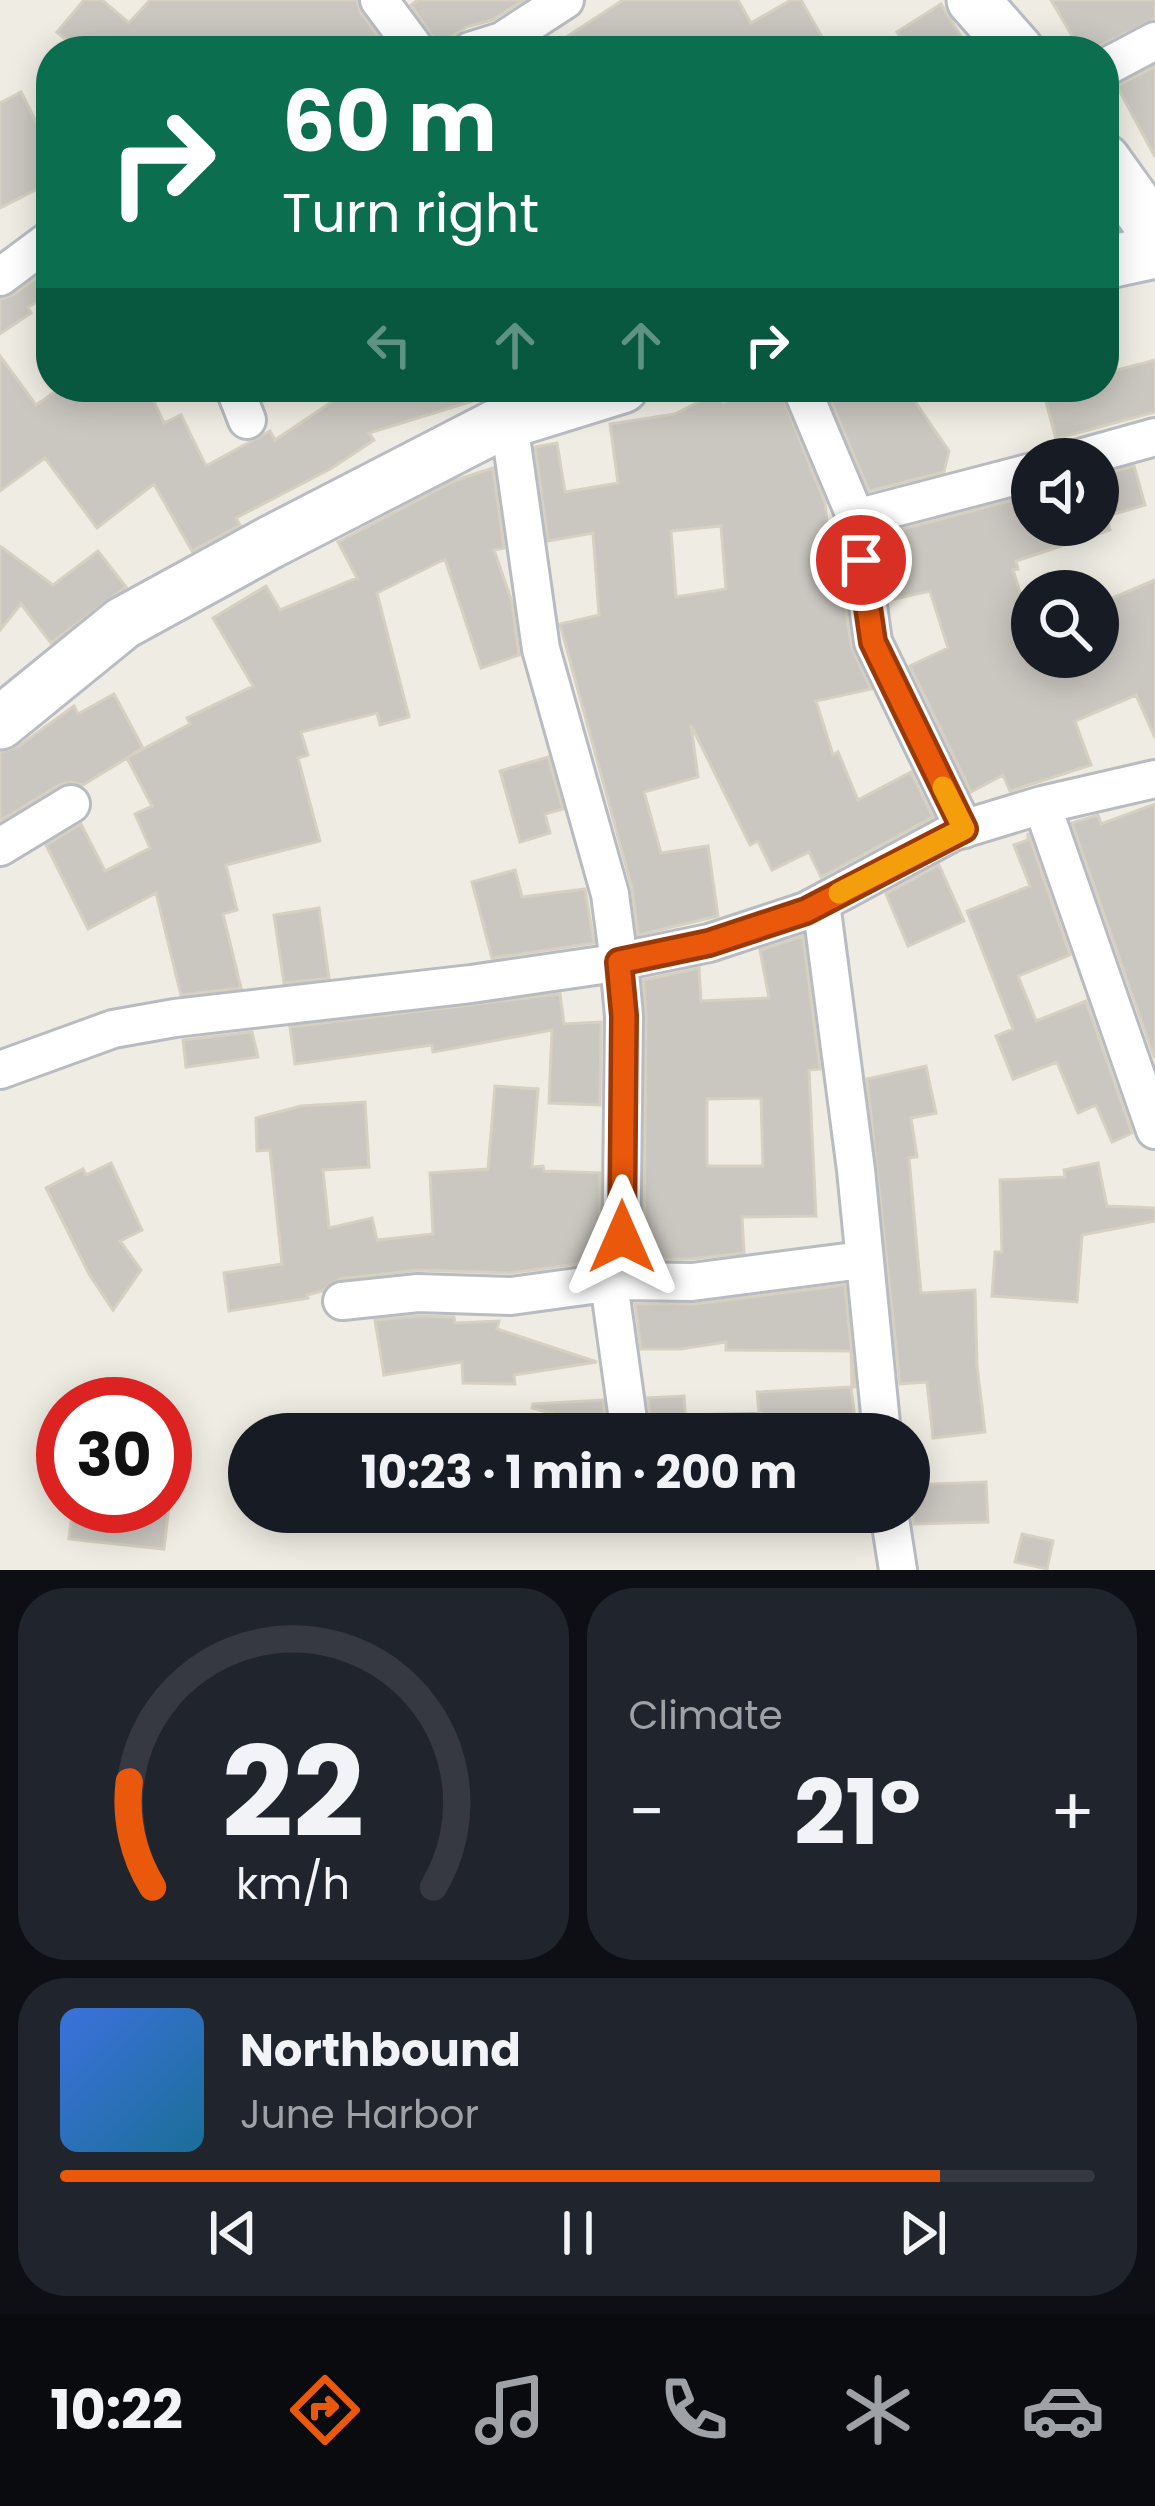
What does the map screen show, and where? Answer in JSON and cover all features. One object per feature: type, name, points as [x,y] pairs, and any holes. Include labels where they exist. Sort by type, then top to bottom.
[{"type":"street","points":[[379,0],[406,36]]},
{"type":"street","points":[[510,36],[565,0]]},
{"type":"street","points":[[974,0],[1005,36]]},
{"type":"street","points":[[1119,60],[1155,41]]},
{"type":"street","points":[[1119,181],[1155,230]]},
{"type":"street","points":[[0,277],[36,250]]},
{"type":"street","points":[[1119,260],[1155,252]]},
{"type":"street","points":[[807,402],[856,518],[873,642],[964,829]]},
{"type":"street","points":[[0,723],[123,623],[506,405],[541,649],[610,894],[619,962],[624,1016],[615,1282],[628,1413]]},
{"type":"street","points":[[1119,447],[1155,437]]},
{"type":"street","points":[[856,518],[1011,477]]},
{"type":"street","points":[[0,1070],[113,1029],[472,984],[709,943],[821,903],[964,829],[1155,779]]},
{"type":"street","points":[[0,847],[71,804]]},
{"type":"street","points":[[1042,805],[1155,1130]]},
{"type":"street","points":[[821,903],[856,1170],[880,1413]]},
{"type":"street","points":[[342,1301],[418,1293],[511,1296],[615,1282],[692,1282],[862,1260]]},
{"type":"street","points":[[892,1533],[898,1570]]},
{"type":"building","points":[[84,0],[102,0],[129,23],[150,0],[357,0],[378,36],[62,36],[57,32]]},
{"type":"building","points":[[418,0],[524,0],[453,36],[432,36],[411,5]]},
{"type":"building","points":[[623,0],[738,0],[751,23],[791,0],[801,0],[821,36],[568,36]]},
{"type":"building","points":[[1051,0],[1155,0],[1155,19],[1119,37],[1072,36]]},
{"type":"building","points":[[941,4],[961,36],[900,36],[897,32]]},
{"type":"building","points":[[1155,66],[1155,157],[1119,90],[1119,85]]},
{"type":"building","points":[[21,92],[36,122],[36,190],[0,208],[0,103]]},
{"type":"building","points":[[36,278],[36,302],[28,307],[31,313],[0,334],[0,299]]},
{"type":"building","points":[[0,356],[36,405],[154,402],[164,423],[181,415],[206,466],[270,431],[275,440],[332,402],[470,402],[369,433],[374,440],[332,468],[236,518],[240,525],[192,551],[154,484],[97,528],[45,458],[0,491]]},
{"type":"building","points":[[1155,360],[1155,412],[1056,438],[1046,402],[1119,402],[1119,370]]},
{"type":"building","points":[[698,402],[785,402],[825,503],[828,532],[835,531],[851,646],[871,689],[816,701],[833,755],[838,752],[858,800],[911,772],[933,817],[821,877],[809,852],[772,870],[758,841],[750,845],[691,725],[698,777],[644,792],[661,853],[708,846],[718,916],[638,935],[632,888],[560,624],[599,615],[593,533],[548,541],[535,447],[557,443],[565,492],[618,483],[610,424],[675,414]],"holes":[[[721,526],[726,589],[676,597],[671,531]]]},
{"type":"building","points":[[831,402],[915,402],[949,451],[944,472],[869,491]]},
{"type":"building","points":[[1134,466],[1145,505],[1119,513],[1119,470]]},
{"type":"building","points":[[493,468],[504,548],[494,550],[512,602],[519,655],[481,668],[445,559],[377,593],[409,717],[380,725],[377,713],[301,732],[308,755],[298,758],[320,841],[226,865],[237,910],[223,914],[241,988],[181,995],[156,893],[88,929],[46,845],[81,824],[105,871],[150,848],[135,814],[152,806],[127,758],[83,785],[59,785],[0,821],[0,752],[19,746],[74,706],[78,714],[114,694],[143,748],[128,757],[190,724],[187,718],[253,686],[213,618],[266,586],[280,610],[357,578],[338,542],[456,480]]},
{"type":"building","points":[[1011,501],[1011,546],[1061,546],[1016,561],[1018,569],[1011,570],[1011,678],[1119,678],[1119,595],[1155,580],[1155,738],[1136,695],[1075,721],[1091,765],[1010,791],[1003,775],[971,792],[910,666],[948,648],[930,591],[890,600],[881,535]]},
{"type":"building","points":[[0,546],[53,585],[98,551],[126,587],[51,643],[21,604],[0,630]]},
{"type":"building","points":[[548,757],[563,809],[545,814],[550,833],[520,842],[500,771]]},
{"type":"building","points":[[1155,804],[1154,1057],[1072,823],[1098,815],[1101,824]]},
{"type":"building","points":[[1028,833],[1070,955],[1018,976],[1036,1021],[1086,1001],[1132,1133],[1112,1142],[1096,1105],[1078,1113],[1057,1062],[1013,1079],[996,1036],[1013,1029],[967,911],[1030,886],[1014,845],[1028,840]]},
{"type":"building","points":[[939,865],[964,921],[908,946],[886,894]]},
{"type":"building","points":[[515,870],[522,897],[585,889],[594,943],[492,958],[472,882]]},
{"type":"building","points":[[319,908],[329,978],[284,983],[274,915]]},
{"type":"building","points":[[803,936],[820,1069],[809,1070],[816,1216],[742,1217],[744,1253],[644,1259],[643,980],[699,968],[701,1001],[769,998],[760,950]],"holes":[[[761,1098],[763,1166],[707,1166],[707,1099]]]},
{"type":"building","points":[[560,994],[564,1024],[601,1022],[600,1105],[549,1103],[552,1030],[433,1052],[432,1045],[295,1064],[290,1027]]},
{"type":"building","points":[[252,1032],[258,1057],[186,1067],[183,1040]]},
{"type":"building","points":[[926,1066],[936,1113],[911,1118],[917,1157],[909,1158],[921,1293],[975,1290],[985,1432],[933,1438],[927,1382],[900,1384],[867,1079]]},
{"type":"building","points":[[495,1086],[538,1089],[532,1167],[600,1173],[599,1261],[510,1273],[418,1270],[340,1279],[308,1298],[229,1311],[224,1273],[282,1264],[270,1150],[257,1151],[256,1118],[301,1106],[365,1102],[369,1167],[323,1170],[329,1228],[372,1218],[377,1240],[433,1234],[430,1173],[488,1169]]},
{"type":"building","points":[[111,1163],[142,1230],[120,1241],[141,1270],[113,1310],[89,1274],[46,1188],[83,1169],[86,1175]]},
{"type":"building","points":[[1098,1163],[1107,1206],[1155,1208],[1155,1221],[1082,1235],[1077,1302],[992,1296],[995,1252],[1002,1252],[1000,1180],[1065,1177],[1064,1170]]},
{"type":"building","points":[[845,1285],[855,1387],[851,1351],[726,1350],[726,1342],[641,1349],[635,1304],[695,1304]]},
{"type":"building","points":[[454,1317],[455,1323],[499,1321],[497,1329],[597,1362],[514,1375],[515,1384],[463,1383],[462,1362],[384,1375],[375,1320]]},
{"type":"building","points":[[851,1387],[854,1413],[761,1413],[757,1392]]},
{"type":"building","points":[[684,1396],[685,1413],[650,1413],[648,1398]]},
{"type":"building","points":[[603,1400],[605,1413],[550,1413],[532,1408],[533,1404]]},
{"type":"building","points":[[986,1482],[988,1522],[930,1524],[930,1484]]},
{"type":"building","points":[[70,1533],[166,1533],[164,1549],[69,1539]]},
{"type":"building","points":[[1022,1534],[1053,1541],[1047,1569],[1015,1562]]},
{"type":"slow traffic","points":[[839,893],[964,829],[943,787]]},
{"type":"route","points":[[622,1237],[624,1016],[619,962],[709,943],[806,911],[964,829],[873,642],[861,560]]}]
